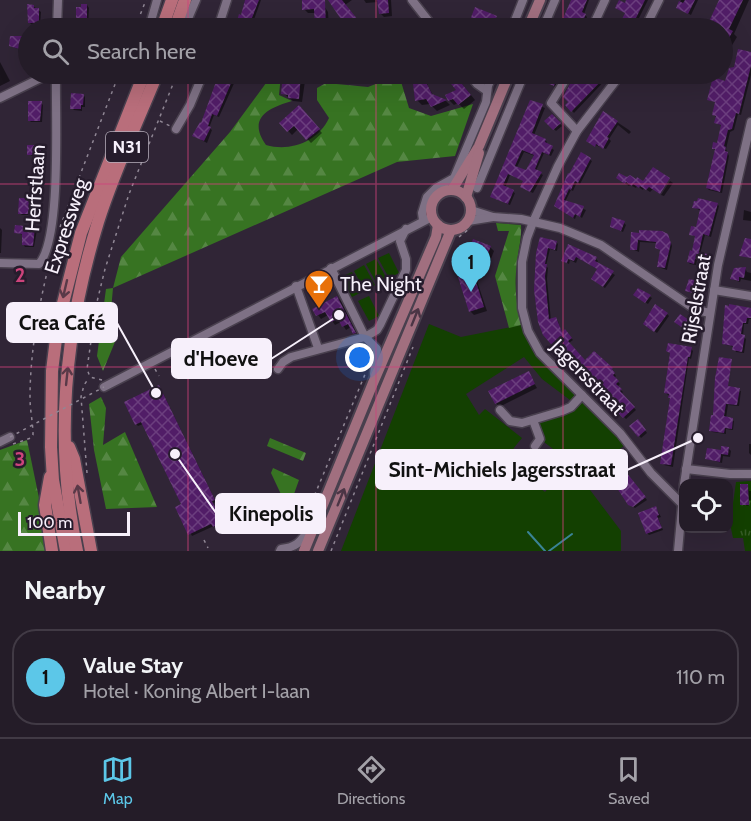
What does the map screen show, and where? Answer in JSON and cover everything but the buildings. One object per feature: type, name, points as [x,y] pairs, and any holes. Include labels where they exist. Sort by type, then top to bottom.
[{"type":"highway","points":[[166,18],[172,0]]},
{"type":"highway","points":[[179,18],[185,0]]},
{"type":"highway","name":"Expressweg","points":[[66,551],[52,467],[50,399],[63,299],[81,232],[140,84]]},
{"type":"highway","name":"Expressweg","points":[[77,551],[68,500],[65,434],[70,346],[86,266],[99,220],[154,84]]},
{"type":"highway","name":"N31","points":[[65,434],[74,459],[91,551]]},
{"type":"highway","name":"N31","points":[[52,467],[45,505],[52,551]]},
{"type":"main road","points":[[532,18],[540,0]]},
{"type":"main road","points":[[431,221],[451,230],[461,227],[472,217],[466,197],[505,84]]},
{"type":"main road","points":[[304,551],[372,383],[436,237],[431,221],[432,206],[437,196],[452,190],[480,153]]},
{"type":"main road","points":[[452,190],[466,197]]},
{"type":"main road","points":[[318,551],[451,230]]},
{"type":"street","points":[[57,18],[58,0]]},
{"type":"street","points":[[152,18],[157,0]]},
{"type":"street","points":[[188,18],[196,0]]},
{"type":"street","points":[[221,18],[227,0]]},
{"type":"street","points":[[412,0],[426,18]]},
{"type":"street","points":[[516,18],[523,0]]},
{"type":"street","points":[[547,18],[555,0]]},
{"type":"street","points":[[597,18],[605,0]]},
{"type":"street","points":[[650,18],[659,0]]},
{"type":"street","points":[[0,98],[29,84]]},
{"type":"street","name":"Herfstlaan","points":[[0,263],[39,264],[47,246],[54,216],[56,84]]},
{"type":"street","name":"Expressweg","points":[[135,96],[137,84]]},
{"type":"street","points":[[176,129],[199,84]]},
{"type":"street","points":[[477,84],[487,91]]},
{"type":"street","points":[[431,221],[422,213],[427,197],[436,188],[454,178],[486,102],[489,84]]},
{"type":"street","points":[[477,188],[480,153],[518,84]]},
{"type":"street","points":[[563,84],[551,103],[577,130]]},
{"type":"street","name":"Jagersstraat","points":[[613,84],[577,130],[533,222],[521,268],[525,324],[540,353],[620,433],[651,473],[679,501]]},
{"type":"street","name":"Rijselstraat","points":[[685,479],[723,237],[747,156],[751,122]]},
{"type":"street","points":[[472,217],[521,219],[560,228],[594,241],[696,310],[710,313]]},
{"type":"street","points":[[107,386],[406,229],[431,221]]},
{"type":"street","points":[[273,360],[365,337],[376,330],[406,270],[406,259],[400,241],[406,229]]},
{"type":"street","points":[[391,237],[400,241]]},
{"type":"street","points":[[331,268],[365,337],[377,349],[372,383]]},
{"type":"street","points":[[296,286],[318,348]]},
{"type":"street","points":[[714,290],[751,296]]},
{"type":"street","points":[[278,369],[291,357]]},
{"type":"street","points":[[500,410],[510,421],[522,423],[571,407],[582,395]]},
{"type":"street","points":[[533,420],[540,439],[535,446]]},
{"type":"street","points":[[686,469],[751,474]]},
{"type":"street","points":[[280,551],[298,544],[317,519]]},
{"type":"street","name":"Rijselstraat","points":[[678,551],[679,533]]},
{"type":"path","points":[[139,18],[146,0]]},
{"type":"path","points":[[59,232],[114,84]]},
{"type":"path","points":[[90,377],[87,369],[100,286],[129,194],[173,84]]},
{"type":"path","points":[[159,121],[176,129]]},
{"type":"path","points":[[455,244],[460,234],[472,227],[472,217]]},
{"type":"path","points":[[3,439],[16,444],[33,435],[30,406],[31,369],[38,314],[53,252]]},
{"type":"path","points":[[331,551],[416,341]]},
{"type":"path","points":[[3,439],[107,386],[105,380],[90,377]]},
{"type":"path","points":[[87,475],[81,397],[84,385],[90,377]]},
{"type":"path","points":[[204,540],[208,548]]},
{"type":"green space","points":[[265,84],[280,84],[279,95],[292,101],[268,111],[260,121],[261,136],[266,145],[275,147],[302,143],[311,139],[324,126],[329,118],[317,100],[317,88],[324,84],[368,87],[376,84],[402,84],[409,108],[431,116],[473,104],[455,156],[397,162],[113,288],[121,257],[230,132]]},
{"type":"green space","points":[[496,223],[521,225],[516,287],[521,325],[509,328],[495,276],[509,231],[498,231]]},
{"type":"green space","points":[[389,253],[399,273],[389,278],[378,258]]},
{"type":"green space","points":[[376,259],[387,279],[377,284],[366,264]]},
{"type":"green space","points":[[364,265],[375,285],[365,291],[354,271]]},
{"type":"green space","points":[[352,272],[362,292],[352,297],[341,277]]},
{"type":"green space","points":[[113,288],[111,310],[117,337],[103,371],[97,356],[106,289]]},
{"type":"green space","points":[[369,296],[379,316],[369,321],[358,301]]},
{"type":"green space","points":[[429,324],[461,337],[521,325],[533,351],[625,445],[581,478],[621,531],[621,551],[341,551]],"holes":[[[524,357],[542,379],[574,403],[533,420],[540,439],[565,458],[566,463],[563,472],[545,492],[510,462],[511,454],[522,438],[485,409],[479,415],[466,394]]]},
{"type":"green space","points":[[101,397],[106,408],[103,445],[125,432],[157,507],[106,509],[94,450],[89,404]]},
{"type":"green space","points":[[270,438],[306,453],[303,461],[267,446]]},
{"type":"green space","points":[[27,440],[50,551],[0,551],[0,450]]},
{"type":"green space","points":[[273,468],[299,480],[290,505],[286,505],[271,473]]},
{"type":"green space","points":[[751,481],[751,551],[745,551],[743,538],[733,538],[733,503],[736,482]]},
{"type":"waterway","points":[[528,532],[545,551]]},
{"type":"waterway","points":[[549,551],[572,534]]},
{"type":"place","name":"Value Stay","points":[[471,292]]},
{"type":"place","name":"The Night","points":[[319,310]]},
{"type":"place","name":"d'Hoeve","points":[[339,315]]},
{"type":"place","name":"Crea Café","points":[[156,393]]},
{"type":"place","name":"Sint-Michiels Jagersstraat","points":[[698,438]]},
{"type":"place","name":"Kinepolis","points":[[175,454]]}]
